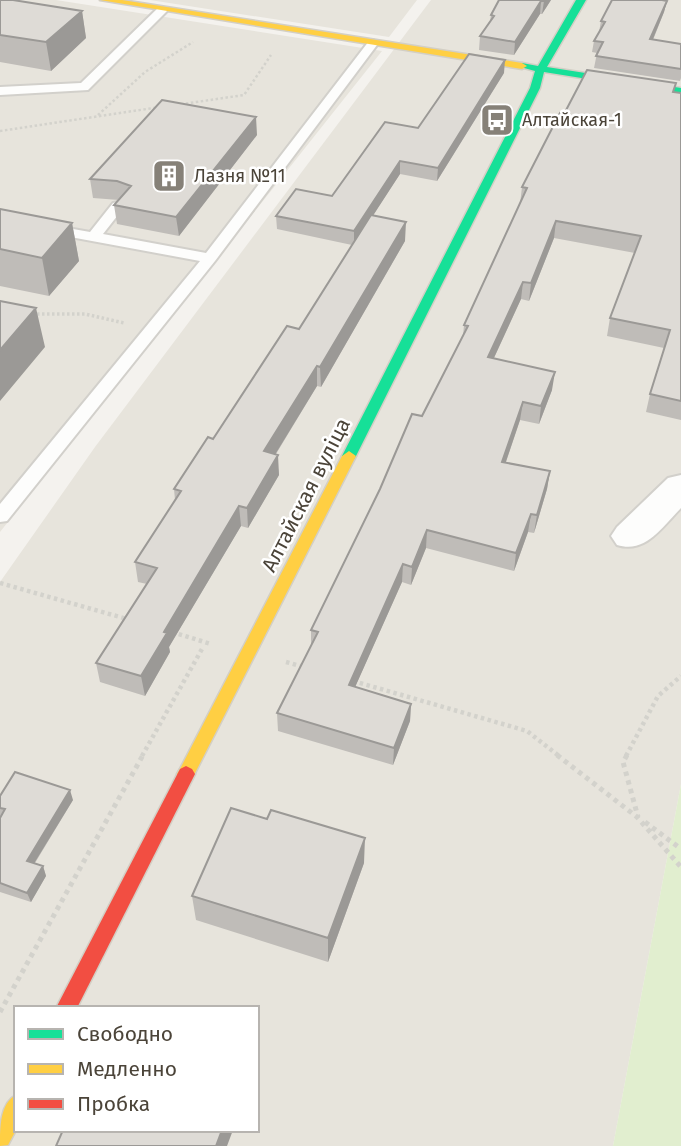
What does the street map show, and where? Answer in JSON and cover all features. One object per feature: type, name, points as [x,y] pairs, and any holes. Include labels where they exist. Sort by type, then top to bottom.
[{"type":"main road","points":[[104,0],[681,91]]},
{"type":"main road","name":"Алтайская вуліца","points":[[67,1006],[396,365],[529,99],[540,70],[581,0]]},
{"type":"main road","points":[[0,1136],[14,1110]]},
{"type":"street","points":[[630,536],[681,487]]},
{"type":"lane","points":[[0,91],[84,87],[163,9]]},
{"type":"lane","points":[[0,516],[210,258],[373,43]]},
{"type":"lane","points":[[94,237],[118,206]]},
{"type":"lane","points":[[0,220],[210,258]]},
{"type":"path","points":[[97,116],[145,72],[199,38]]},
{"type":"path","points":[[0,131],[244,94],[273,53]]},
{"type":"path","points":[[24,314],[85,314],[152,329]]},
{"type":"path","points":[[0,583],[129,620]]},
{"type":"path","points":[[167,631],[214,645]]},
{"type":"path","points":[[286,662],[313,670]]},
{"type":"path","points":[[681,676],[658,696],[623,762],[638,817],[681,867]]},
{"type":"path","points":[[340,677],[527,731],[681,849]]},
{"type":"shaded area","points":[[0,0],[56,0],[382,51],[0,532]]},
{"type":"shaded area","points":[[150,0],[417,0],[389,37]]},
{"type":"shaded area","points":[[431,0],[681,0],[681,784],[613,1146],[0,1146],[0,582],[95,447]]},
{"type":"green space","points":[[681,784],[681,1146],[613,1146]]},
{"type":"building","points":[[0,0],[82,11],[46,42],[0,35]]},
{"type":"building","points":[[499,0],[545,0],[541,1],[515,42],[480,36],[494,16],[491,15]]},
{"type":"building","points":[[612,0],[667,1],[650,39],[681,44],[681,69],[596,56],[603,42],[594,41],[605,22],[601,21]]},
{"type":"building","points":[[469,54],[505,60],[438,168],[400,161],[354,231],[276,216],[296,189],[332,196],[385,122],[418,128]]},
{"type":"building","points":[[587,70],[676,83],[673,92],[681,93],[681,401],[650,394],[670,330],[610,318],[641,236],[556,221],[531,283],[523,282],[488,357],[555,372],[541,406],[523,402],[502,462],[550,471],[537,515],[531,514],[516,553],[427,530],[412,567],[403,564],[349,685],[411,704],[394,748],[277,713],[318,632],[311,630],[380,489],[412,414],[422,416],[468,326],[464,325],[527,188],[522,187],[560,113],[564,114]]},
{"type":"building","name":"Лазня №11","points":[[162,100],[256,117],[176,217],[114,205],[131,186],[117,181],[90,179]]},
{"type":"building","points":[[0,209],[72,223],[42,258],[0,249]]},
{"type":"building","points":[[371,215],[406,222],[320,367],[317,366],[264,451],[278,455],[247,508],[239,506],[141,676],[96,663],[157,568],[135,562],[181,491],[174,489],[208,437],[213,439],[287,326],[299,329]]},
{"type":"building","points":[[0,301],[36,308],[0,350]]},
{"type":"building","points":[[15,772],[70,790],[27,861],[43,866],[27,893],[0,883],[0,818],[5,809],[0,808],[0,796]]},
{"type":"building","points":[[231,808],[267,819],[271,810],[365,838],[328,938],[192,896]]},
{"type":"building","points":[[62,1132],[221,1132],[216,1146],[56,1146]]},
{"type":"traffic: fast","points":[[349,456],[535,88],[540,70],[581,0]]},
{"type":"traffic: fast","points":[[522,66],[681,91]]},
{"type":"traffic: slow","points":[[105,0],[522,66]]},
{"type":"traffic: slow","points":[[186,774],[349,456]]},
{"type":"traffic: slow","points":[[0,1137],[14,1110]]},
{"type":"traffic: jam","points":[[67,1006],[186,774]]},
{"type":"place","name":"Алтайская-1","points":[[497,120]]},
{"type":"place","name":"Лазня №11","points":[[169,176]]}]
